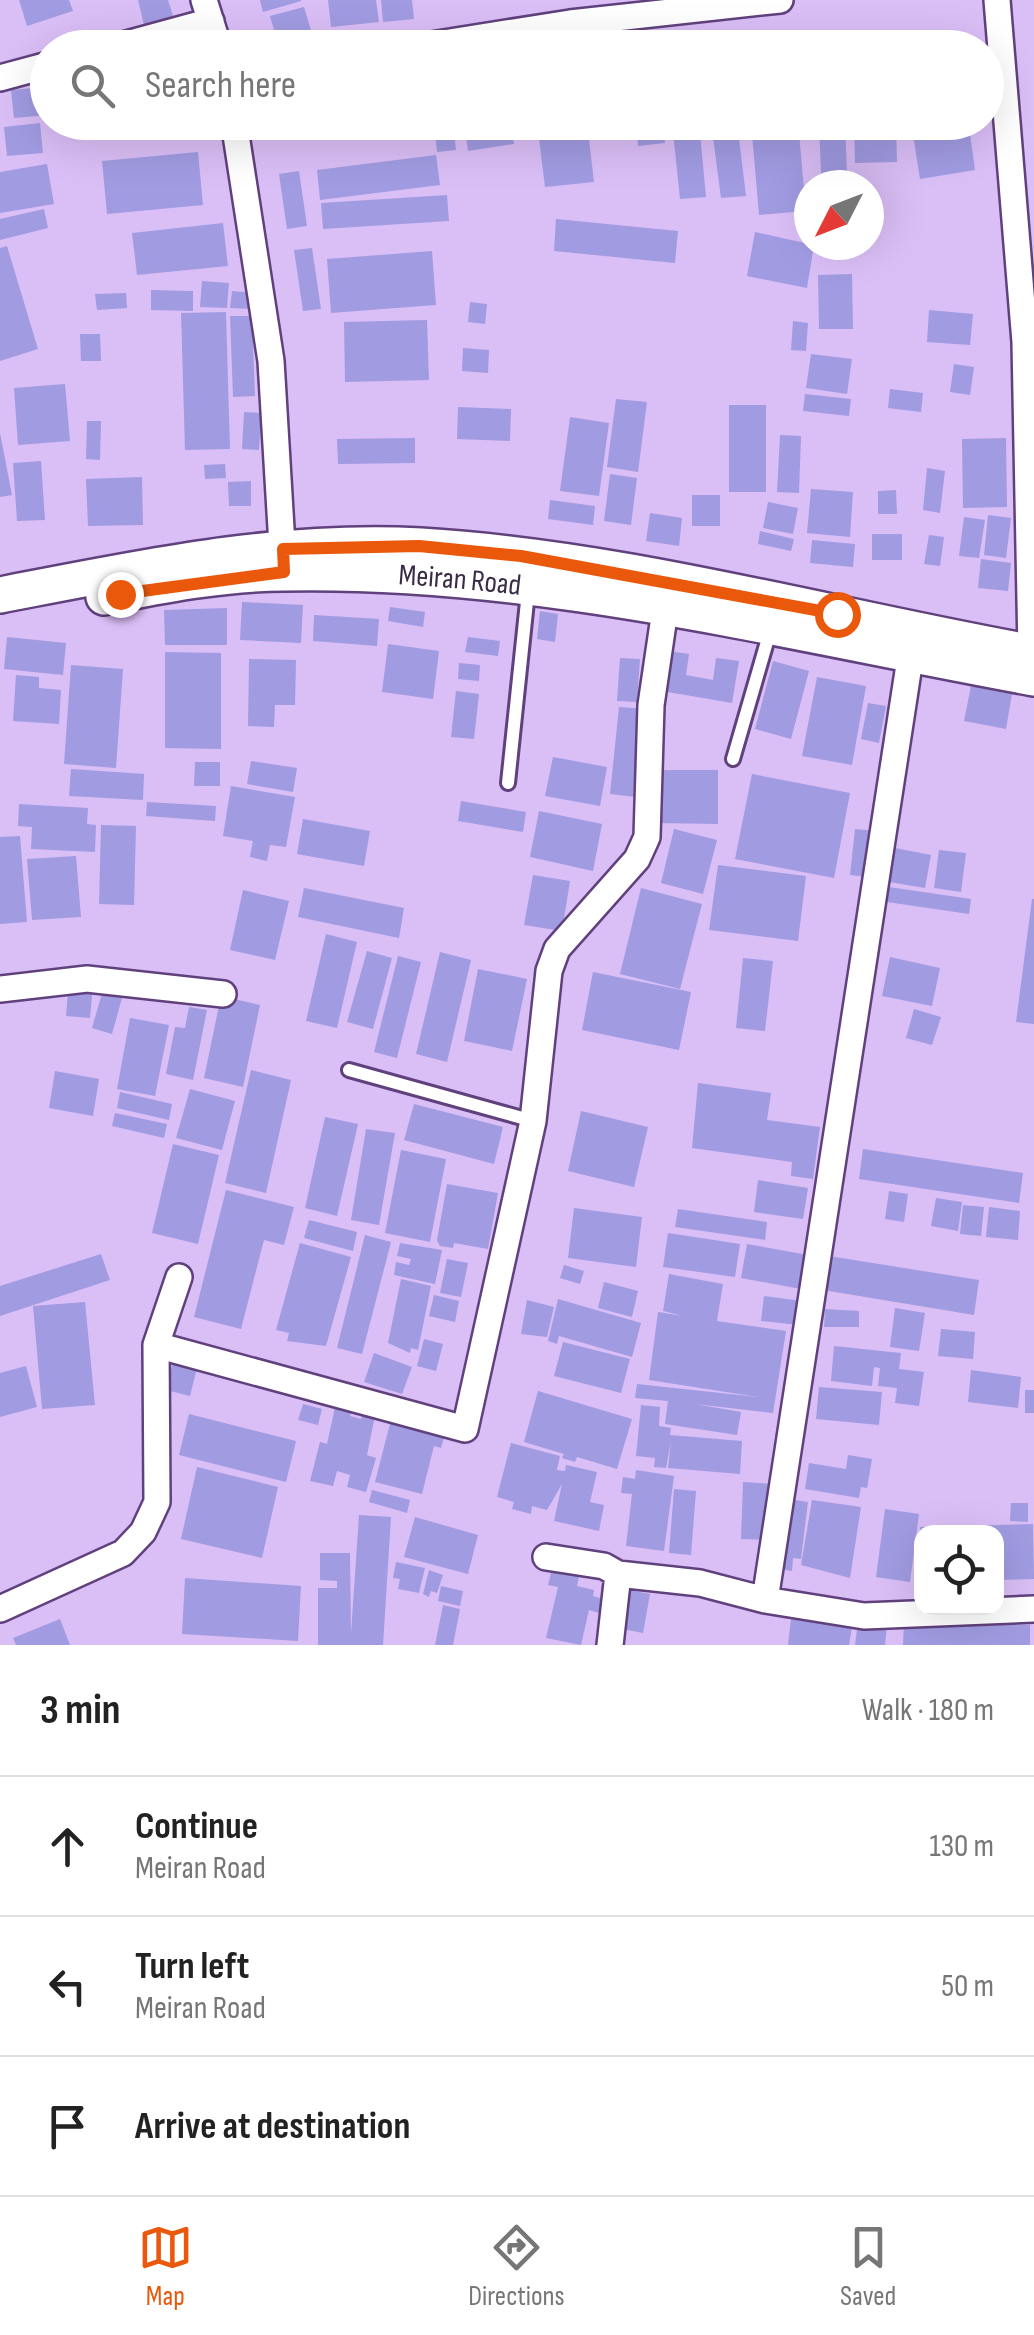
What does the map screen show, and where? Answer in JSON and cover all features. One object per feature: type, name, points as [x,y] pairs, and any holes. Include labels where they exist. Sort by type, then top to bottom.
[{"type":"main road","name":"Meiran Road","points":[[0,595],[165,561],[418,562],[521,556],[674,582],[1033,661]]},
{"type":"main road","name":"Meiran Road","points":[[0,618],[283,561]]},
{"type":"main road","name":"Meiran Road","points":[[418,562],[528,588],[911,652],[1033,661]]},
{"type":"street","points":[[490,30],[568,12],[780,0]]},
{"type":"street","points":[[997,0],[999,30]]},
{"type":"street","points":[[157,30],[208,10]]},
{"type":"street","points":[[0,78],[30,70]]},
{"type":"street","points":[[1004,86],[1025,342],[1033,661]]},
{"type":"street","points":[[237,140],[271,361],[283,561]]},
{"type":"street","points":[[156,1345],[465,1429],[533,1121],[549,970],[557,948],[637,859],[647,837],[651,705],[664,610]]},
{"type":"street","points":[[766,1600],[911,652]]},
{"type":"street","points":[[0,989],[86,979],[223,994]]},
{"type":"street","points":[[0,1609],[123,1553],[142,1532],[157,1502],[156,1345],[179,1277]]},
{"type":"street","points":[[546,1557],[604,1566],[618,1574],[700,1583],[766,1600],[882,1617],[1034,1608]]},
{"type":"street","points":[[610,1645],[618,1574]]},
{"type":"lane","points":[[508,783],[528,588]]},
{"type":"lane","points":[[733,759],[772,626]]},
{"type":"lane","points":[[349,1070],[533,1121]]},
{"type":"building","points":[[19,0],[69,0],[73,11],[27,26]]},
{"type":"building","points":[[138,0],[168,0],[173,16],[144,25]]},
{"type":"building","points":[[260,0],[301,0],[301,1],[263,12]]},
{"type":"building","points":[[328,0],[376,0],[379,22],[331,27]]},
{"type":"building","points":[[381,0],[412,0],[414,19],[383,22]]},
{"type":"building","points":[[304,7],[311,30],[274,30],[270,16]]},
{"type":"building","points":[[30,88],[30,117],[14,118],[11,90]]},
{"type":"building","points":[[30,124],[30,140],[42,140],[43,153],[7,156],[4,127]]},
{"type":"building","points":[[436,140],[455,140],[456,150],[437,152]]},
{"type":"building","points":[[466,140],[513,140],[514,144],[468,151]]},
{"type":"building","points":[[539,140],[589,140],[594,182],[545,187]]},
{"type":"building","points":[[638,140],[665,140],[665,143],[638,146]]},
{"type":"building","points":[[674,140],[701,140],[706,197],[680,199]]},
{"type":"building","points":[[713,140],[739,140],[746,196],[721,198]]},
{"type":"building","points":[[753,140],[800,140],[802,170],[794,170],[794,212],[759,215]]},
{"type":"building","points":[[820,140],[846,140],[847,170],[821,170]]},
{"type":"building","points":[[854,140],[896,140],[897,162],[855,163]]},
{"type":"building","points":[[914,140],[971,140],[975,170],[920,179]]},
{"type":"building","points":[[198,152],[203,205],[107,214],[102,161]]},
{"type":"building","points":[[436,155],[440,185],[320,200],[317,170]]},
{"type":"building","points":[[47,164],[54,204],[0,213],[0,172]]},
{"type":"building","points":[[299,171],[307,226],[287,229],[279,174]]},
{"type":"building","points":[[447,195],[449,221],[323,229],[321,203]]},
{"type":"building","points":[[44,209],[48,228],[0,240],[0,219]]},
{"type":"building","points":[[556,219],[678,231],[675,263],[554,251]]},
{"type":"building","points":[[223,223],[228,266],[137,275],[132,233]]},
{"type":"building","points":[[755,232],[794,241],[794,260],[812,260],[807,288],[747,276]]},
{"type":"building","points":[[7,246],[38,349],[0,361],[0,248]]},
{"type":"building","points":[[312,248],[321,309],[303,311],[294,250]]},
{"type":"building","points":[[432,251],[436,305],[331,313],[327,259]]},
{"type":"building","points":[[852,274],[853,329],[819,329],[818,275]]},
{"type":"building","points":[[202,281],[229,283],[227,308],[200,307]]},
{"type":"building","points":[[151,290],[193,291],[193,311],[151,310]]},
{"type":"building","points":[[232,291],[254,293],[253,309],[230,308]]},
{"type":"building","points":[[126,293],[127,308],[97,310],[95,294]]},
{"type":"building","points":[[470,302],[487,304],[485,324],[468,322]]},
{"type":"building","points":[[929,310],[973,314],[970,345],[927,342]]},
{"type":"building","points":[[226,312],[230,449],[185,450],[181,313]]},
{"type":"building","points":[[230,316],[252,316],[255,396],[233,397]]},
{"type":"building","points":[[427,320],[429,380],[345,382],[344,322]]},
{"type":"building","points":[[793,321],[808,323],[806,351],[791,350]]},
{"type":"building","points":[[80,334],[100,334],[101,361],[81,361]]},
{"type":"building","points":[[463,348],[489,350],[488,373],[462,371]]},
{"type":"building","points":[[811,354],[852,359],[847,394],[806,388]]},
{"type":"building","points":[[954,364],[974,367],[970,395],[950,392]]},
{"type":"building","points":[[65,384],[70,441],[18,445],[14,388]]},
{"type":"building","points":[[890,389],[923,393],[921,412],[888,408]]},
{"type":"building","points":[[805,394],[851,399],[849,416],[803,411]]},
{"type":"building","points":[[616,399],[647,402],[638,472],[607,467]]},
{"type":"building","points":[[729,405],[766,405],[766,492],[729,492]]},
{"type":"building","points":[[458,407],[511,409],[510,441],[457,439]]},
{"type":"building","points":[[244,412],[261,413],[259,450],[242,449]]},
{"type":"building","points":[[570,417],[609,423],[599,496],[560,491]]},
{"type":"building","points":[[87,421],[101,421],[100,460],[86,459]]},
{"type":"building","points":[[0,433],[12,495],[0,497]]},
{"type":"building","points":[[780,435],[801,436],[799,493],[777,492]]},
{"type":"building","points":[[415,438],[415,463],[338,464],[337,439]]},
{"type":"building","points":[[1006,438],[1007,507],[963,508],[962,439]]},
{"type":"building","points":[[41,461],[45,520],[17,521],[13,463]]},
{"type":"building","points":[[225,464],[226,478],[205,479],[204,465]]},
{"type":"building","points":[[927,468],[945,471],[940,513],[923,510]]},
{"type":"building","points":[[610,474],[637,478],[631,525],[604,521]]},
{"type":"building","points":[[142,477],[143,525],[88,526],[86,479]]},
{"type":"building","points":[[251,481],[251,506],[229,506],[228,482]]},
{"type":"building","points":[[811,489],[853,492],[850,537],[807,533]]},
{"type":"building","points":[[896,490],[897,514],[878,514],[878,491]]},
{"type":"building","points":[[692,495],[720,495],[720,526],[692,526]]},
{"type":"building","points":[[550,500],[595,506],[593,525],[548,519]]},
{"type":"building","points":[[768,502],[798,508],[793,534],[763,528]]},
{"type":"building","points":[[650,513],[682,518],[679,546],[646,541]]},
{"type":"building","points":[[988,515],[1011,518],[1006,558],[984,555]]},
{"type":"building","points":[[964,517],[985,520],[979,558],[959,556]]},
{"type":"building","points":[[760,531],[794,539],[791,551],[758,544]]},
{"type":"building","points":[[872,534],[902,534],[902,560],[872,560]]},
{"type":"building","points":[[929,535],[944,537],[940,566],[924,564]]},
{"type":"building","points":[[812,540],[855,544],[853,567],[810,563]]},
{"type":"building","points":[[981,559],[1011,563],[1008,591],[978,588]]},
{"type":"building","points":[[242,602],[303,605],[301,643],[240,640]]},
{"type":"building","points":[[390,607],[425,612],[423,627],[388,621]]},
{"type":"building","points":[[227,608],[227,645],[165,645],[164,610]]},
{"type":"building","points":[[540,611],[558,614],[555,642],[537,639]]},
{"type":"building","points":[[314,615],[379,619],[377,646],[313,641]]},
{"type":"building","points":[[7,637],[66,643],[63,675],[4,669]]},
{"type":"building","points":[[468,637],[500,641],[498,656],[465,652]]},
{"type":"building","points":[[388,644],[439,651],[433,699],[382,692]]},
{"type":"building","points":[[669,651],[689,654],[686,675],[713,680],[716,658],[739,661],[732,703],[662,691]]},
{"type":"building","points":[[165,652],[221,653],[221,749],[165,748]]},
{"type":"building","points":[[620,658],[640,659],[637,702],[617,701]]},
{"type":"building","points":[[249,659],[296,660],[295,705],[275,705],[274,727],[248,726]]},
{"type":"building","points":[[773,661],[809,671],[791,739],[755,729]]},
{"type":"building","points":[[459,663],[480,665],[479,681],[458,679]]},
{"type":"building","points":[[71,665],[123,669],[116,768],[64,764]]},
{"type":"building","points":[[16,675],[39,677],[39,688],[61,690],[59,724],[13,721]]},
{"type":"building","points":[[817,677],[866,686],[852,765],[802,756]]},
{"type":"building","points":[[971,686],[1012,694],[1006,729],[964,721]]},
{"type":"building","points":[[456,691],[479,694],[474,739],[451,737]]},
{"type":"building","points":[[868,703],[886,706],[879,743],[861,739]]},
{"type":"building","points":[[619,707],[646,709],[636,797],[610,794]]},
{"type":"building","points":[[553,757],[607,767],[600,806],[545,796]]},
{"type":"building","points":[[251,761],[297,768],[293,792],[247,784]]},
{"type":"building","points":[[195,762],[220,762],[220,786],[194,786]]},
{"type":"building","points":[[71,769],[144,774],[143,800],[69,796]]},
{"type":"building","points":[[656,770],[718,770],[718,824],[656,823]]},
{"type":"building","points":[[752,774],[850,793],[834,878],[735,859]]},
{"type":"building","points":[[231,786],[295,797],[286,847],[270,845],[267,861],[250,857],[253,841],[223,836]]},
{"type":"building","points":[[461,801],[526,812],[523,832],[458,821]]},
{"type":"building","points":[[147,802],[216,806],[215,821],[146,816]]},
{"type":"building","points":[[19,804],[88,808],[87,824],[96,825],[95,852],[31,849],[32,827],[18,826]]},
{"type":"building","points":[[539,811],[602,824],[593,871],[530,857]]},
{"type":"building","points":[[303,819],[370,831],[364,866],[297,854]]},
{"type":"building","points":[[101,825],[136,826],[134,905],[99,904]]},
{"type":"building","points":[[674,829],[717,840],[703,894],[661,883]]},
{"type":"building","points":[[855,829],[875,831],[869,877],[850,875]]},
{"type":"building","points":[[20,836],[27,922],[0,924],[0,837]]},
{"type":"building","points":[[890,847],[931,855],[925,888],[883,881]]},
{"type":"building","points":[[939,850],[966,853],[961,892],[934,888]]},
{"type":"building","points":[[76,856],[81,917],[32,920],[27,859]]},
{"type":"building","points":[[718,865],[806,876],[798,941],[709,930]]},
{"type":"building","points":[[533,875],[570,881],[562,931],[524,925]]},
{"type":"building","points":[[882,886],[971,899],[969,914],[880,901]]},
{"type":"building","points":[[304,888],[404,908],[399,938],[298,917]]},
{"type":"building","points":[[641,888],[702,904],[680,989],[620,974]]},
{"type":"building","points":[[243,890],[289,901],[275,960],[230,950]]},
{"type":"building","points":[[1034,899],[1034,1024],[1016,1022]]},
{"type":"building","points":[[326,934],[357,942],[337,1028],[306,1021]]},
{"type":"building","points":[[367,951],[392,958],[373,1029],[347,1022]]},
{"type":"building","points":[[440,952],[471,960],[447,1062],[416,1054]]},
{"type":"building","points":[[398,956],[421,962],[397,1058],[374,1052]]},
{"type":"building","points":[[890,957],[940,968],[932,1006],[882,996]]},
{"type":"building","points":[[743,958],[773,961],[765,1031],[736,1028]]},
{"type":"building","points":[[478,969],[527,979],[512,1051],[464,1041]]},
{"type":"building","points":[[593,972],[691,992],[679,1050],[582,1030]]},
{"type":"building","points":[[69,982],[93,984],[90,1018],[66,1016]]},
{"type":"building","points":[[102,993],[122,998],[112,1034],[92,1028]]},
{"type":"building","points":[[221,996],[260,1005],[243,1087],[204,1078]]},
{"type":"building","points":[[189,1007],[207,1010],[193,1080],[166,1074],[175,1027],[185,1028]]},
{"type":"building","points":[[914,1009],[941,1017],[932,1045],[906,1038]]},
{"type":"building","points":[[130,1018],[169,1025],[155,1096],[117,1089]]},
{"type":"building","points":[[251,1070],[291,1080],[266,1193],[225,1183]]},
{"type":"building","points":[[55,1071],[99,1079],[93,1116],[49,1108]]},
{"type":"building","points":[[698,1083],[771,1093],[767,1120],[820,1127],[813,1179],[791,1176],[792,1162],[692,1148]]},
{"type":"building","points":[[190,1089],[235,1101],[222,1150],[176,1138]]},
{"type":"building","points":[[120,1092],[172,1104],[169,1120],[117,1108]]},
{"type":"building","points":[[414,1104],[503,1127],[494,1164],[404,1140]]},
{"type":"building","points":[[581,1111],[648,1127],[634,1187],[568,1171]]},
{"type":"building","points":[[115,1113],[167,1124],[164,1138],[112,1126]]},
{"type":"building","points":[[325,1117],[358,1124],[337,1216],[305,1208]]},
{"type":"building","points":[[366,1129],[395,1133],[379,1225],[351,1220]]},
{"type":"building","points":[[173,1144],[219,1155],[198,1244],[152,1233]]},
{"type":"building","points":[[863,1149],[1023,1173],[1019,1203],[859,1179]]},
{"type":"building","points":[[401,1150],[446,1159],[430,1242],[385,1233]]},
{"type":"building","points":[[758,1180],[808,1188],[803,1219],[754,1212]]},
{"type":"building","points":[[447,1184],[498,1193],[488,1249],[454,1243],[453,1248],[440,1246],[437,1240]]},
{"type":"building","points":[[226,1190],[294,1207],[284,1245],[264,1240],[241,1329],[194,1317]]},
{"type":"building","points":[[889,1191],[908,1194],[904,1222],[885,1219]]},
{"type":"building","points":[[936,1198],[962,1202],[958,1231],[931,1226]]},
{"type":"building","points":[[963,1205],[984,1207],[981,1236],[960,1234]]},
{"type":"building","points":[[989,1207],[1020,1211],[1018,1240],[986,1237]]},
{"type":"building","points":[[574,1208],[642,1217],[636,1267],[568,1258]]},
{"type":"building","points":[[678,1209],[767,1222],[765,1240],[675,1227]]},
{"type":"building","points":[[309,1220],[357,1232],[353,1251],[304,1238]]},
{"type":"building","points":[[668,1233],[740,1244],[735,1277],[663,1267]]},
{"type":"building","points":[[365,1235],[391,1242],[362,1354],[337,1348]]},
{"type":"building","points":[[300,1243],[351,1257],[326,1346],[287,1341],[289,1333],[276,1330]]},
{"type":"building","points":[[400,1243],[442,1250],[435,1284],[394,1275],[396,1262],[409,1265],[411,1259],[397,1256]]},
{"type":"building","points":[[747,1244],[808,1255],[801,1289],[741,1278]]},
{"type":"building","points":[[101,1254],[110,1280],[0,1316],[0,1286]]},
{"type":"building","points":[[829,1256],[979,1280],[974,1315],[823,1290]]},
{"type":"building","points":[[447,1259],[468,1263],[461,1297],[440,1293]]},
{"type":"building","points":[[564,1265],[584,1271],[580,1284],[560,1278]]},
{"type":"building","points":[[669,1274],[723,1284],[717,1321],[786,1331],[773,1413],[695,1404],[741,1412],[737,1435],[665,1424],[668,1401],[635,1398],[637,1384],[758,1397],[649,1380],[658,1312],[683,1316],[663,1311]]},
{"type":"building","points":[[401,1279],[431,1286],[418,1350],[411,1348],[410,1353],[388,1343]]},
{"type":"building","points":[[604,1282],[638,1291],[632,1317],[598,1308]]},
{"type":"building","points":[[434,1295],[459,1301],[455,1322],[429,1316]]},
{"type":"building","points":[[764,1296],[802,1301],[799,1325],[761,1321]]},
{"type":"building","points":[[558,1299],[641,1323],[632,1357],[559,1336],[557,1344],[548,1341]]},
{"type":"building","points":[[527,1300],[554,1307],[547,1337],[521,1334]]},
{"type":"building","points":[[85,1302],[95,1405],[42,1409],[33,1306]]},
{"type":"building","points":[[895,1308],[925,1313],[919,1351],[890,1347]]},
{"type":"building","points":[[825,1309],[859,1311],[859,1327],[824,1327]]},
{"type":"building","points":[[941,1329],[975,1332],[973,1359],[938,1356]]},
{"type":"building","points":[[424,1339],[443,1344],[436,1371],[417,1366]]},
{"type":"building","points":[[563,1342],[630,1359],[621,1393],[554,1376]]},
{"type":"building","points":[[834,1346],[901,1353],[899,1369],[924,1372],[919,1406],[895,1403],[897,1388],[878,1386],[880,1368],[874,1367],[872,1386],[831,1381]]},
{"type":"building","points":[[374,1353],[412,1367],[402,1394],[364,1382]]},
{"type":"building","points":[[173,1362],[197,1368],[190,1396],[166,1390]]},
{"type":"building","points":[[26,1366],[37,1407],[0,1417],[0,1373]]},
{"type":"building","points":[[971,1370],[1021,1377],[1018,1408],[968,1402]]},
{"type":"building","points":[[819,1387],[882,1392],[879,1425],[816,1419]]},
{"type":"building","points":[[1025,1390],[1034,1390],[1034,1413],[1025,1413]]},
{"type":"building","points":[[538,1391],[632,1419],[617,1469],[577,1457],[575,1462],[562,1458],[564,1454],[524,1442]]},
{"type":"building","points":[[336,1403],[353,1407],[350,1416],[361,1419],[364,1408],[376,1411],[367,1455],[376,1458],[366,1492],[347,1487],[350,1475],[337,1471],[333,1486],[310,1481],[320,1442],[327,1444]]},
{"type":"building","points":[[303,1404],[322,1409],[318,1425],[298,1420]]},
{"type":"building","points":[[641,1405],[660,1407],[659,1426],[671,1428],[670,1435],[742,1441],[740,1474],[668,1468],[671,1441],[666,1468],[654,1467],[655,1458],[636,1456]]},
{"type":"building","points":[[189,1414],[296,1441],[286,1482],[179,1455]]},
{"type":"building","points":[[392,1416],[446,1431],[441,1448],[434,1446],[422,1494],[375,1482]]},
{"type":"building","points":[[511,1443],[560,1456],[557,1470],[565,1471],[566,1465],[597,1472],[590,1502],[604,1505],[599,1531],[554,1521],[562,1484],[547,1510],[532,1506],[531,1514],[512,1509],[514,1502],[497,1497]]},
{"type":"building","points":[[848,1455],[872,1459],[867,1488],[861,1487],[859,1498],[805,1489],[809,1463],[846,1469]]},
{"type":"building","points":[[197,1467],[278,1487],[262,1558],[181,1539]]},
{"type":"building","points":[[636,1470],[674,1476],[664,1551],[626,1546],[632,1494],[621,1493],[623,1477],[635,1479]]},
{"type":"building","points":[[743,1482],[775,1484],[772,1540],[741,1539]]},
{"type":"building","points":[[674,1489],[696,1491],[691,1555],[669,1553]]},
{"type":"building","points":[[372,1490],[410,1500],[407,1513],[369,1502]]},
{"type":"building","points":[[782,1498],[808,1502],[801,1559],[793,1558],[792,1571],[773,1568]]},
{"type":"building","points":[[812,1500],[861,1507],[850,1578],[801,1565]]},
{"type":"building","points":[[1011,1503],[1028,1503],[1028,1522],[1010,1521]]},
{"type":"building","points":[[885,1509],[919,1514],[918,1525],[914,1525],[910,1582],[876,1577]]},
{"type":"building","points":[[359,1515],[391,1517],[383,1645],[318,1645],[318,1588],[337,1588],[337,1581],[320,1580],[320,1553],[350,1553],[351,1634]]},
{"type":"building","points":[[415,1517],[478,1535],[468,1574],[404,1557]]},
{"type":"building","points":[[1033,1524],[1034,1579],[1004,1580],[1004,1525],[995,1525]]},
{"type":"building","points":[[396,1562],[425,1568],[419,1593],[398,1589],[400,1579],[393,1578]]},
{"type":"building","points":[[553,1565],[580,1572],[577,1586],[594,1590],[593,1596],[603,1599],[599,1613],[589,1610],[581,1645],[546,1638],[558,1587],[548,1585]]},
{"type":"building","points":[[429,1570],[443,1575],[437,1593],[431,1591],[429,1597],[423,1594]]},
{"type":"building","points":[[185,1578],[301,1586],[298,1641],[182,1634]]},
{"type":"building","points":[[441,1586],[463,1591],[460,1606],[438,1601]]},
{"type":"building","points":[[624,1589],[650,1594],[643,1633],[617,1628]]},
{"type":"building","points":[[443,1605],[460,1609],[453,1645],[435,1645]]},
{"type":"building","points":[[60,1619],[70,1645],[16,1645],[13,1638]]},
{"type":"building","points":[[791,1619],[852,1627],[849,1645],[788,1645]]},
{"type":"building","points":[[904,1621],[1030,1625],[1030,1645],[903,1645]]},
{"type":"building","points":[[858,1622],[887,1626],[885,1645],[855,1645]]},
{"type":"route","points":[[120,594],[284,572],[283,549],[419,546],[521,556],[837,614]]}]
